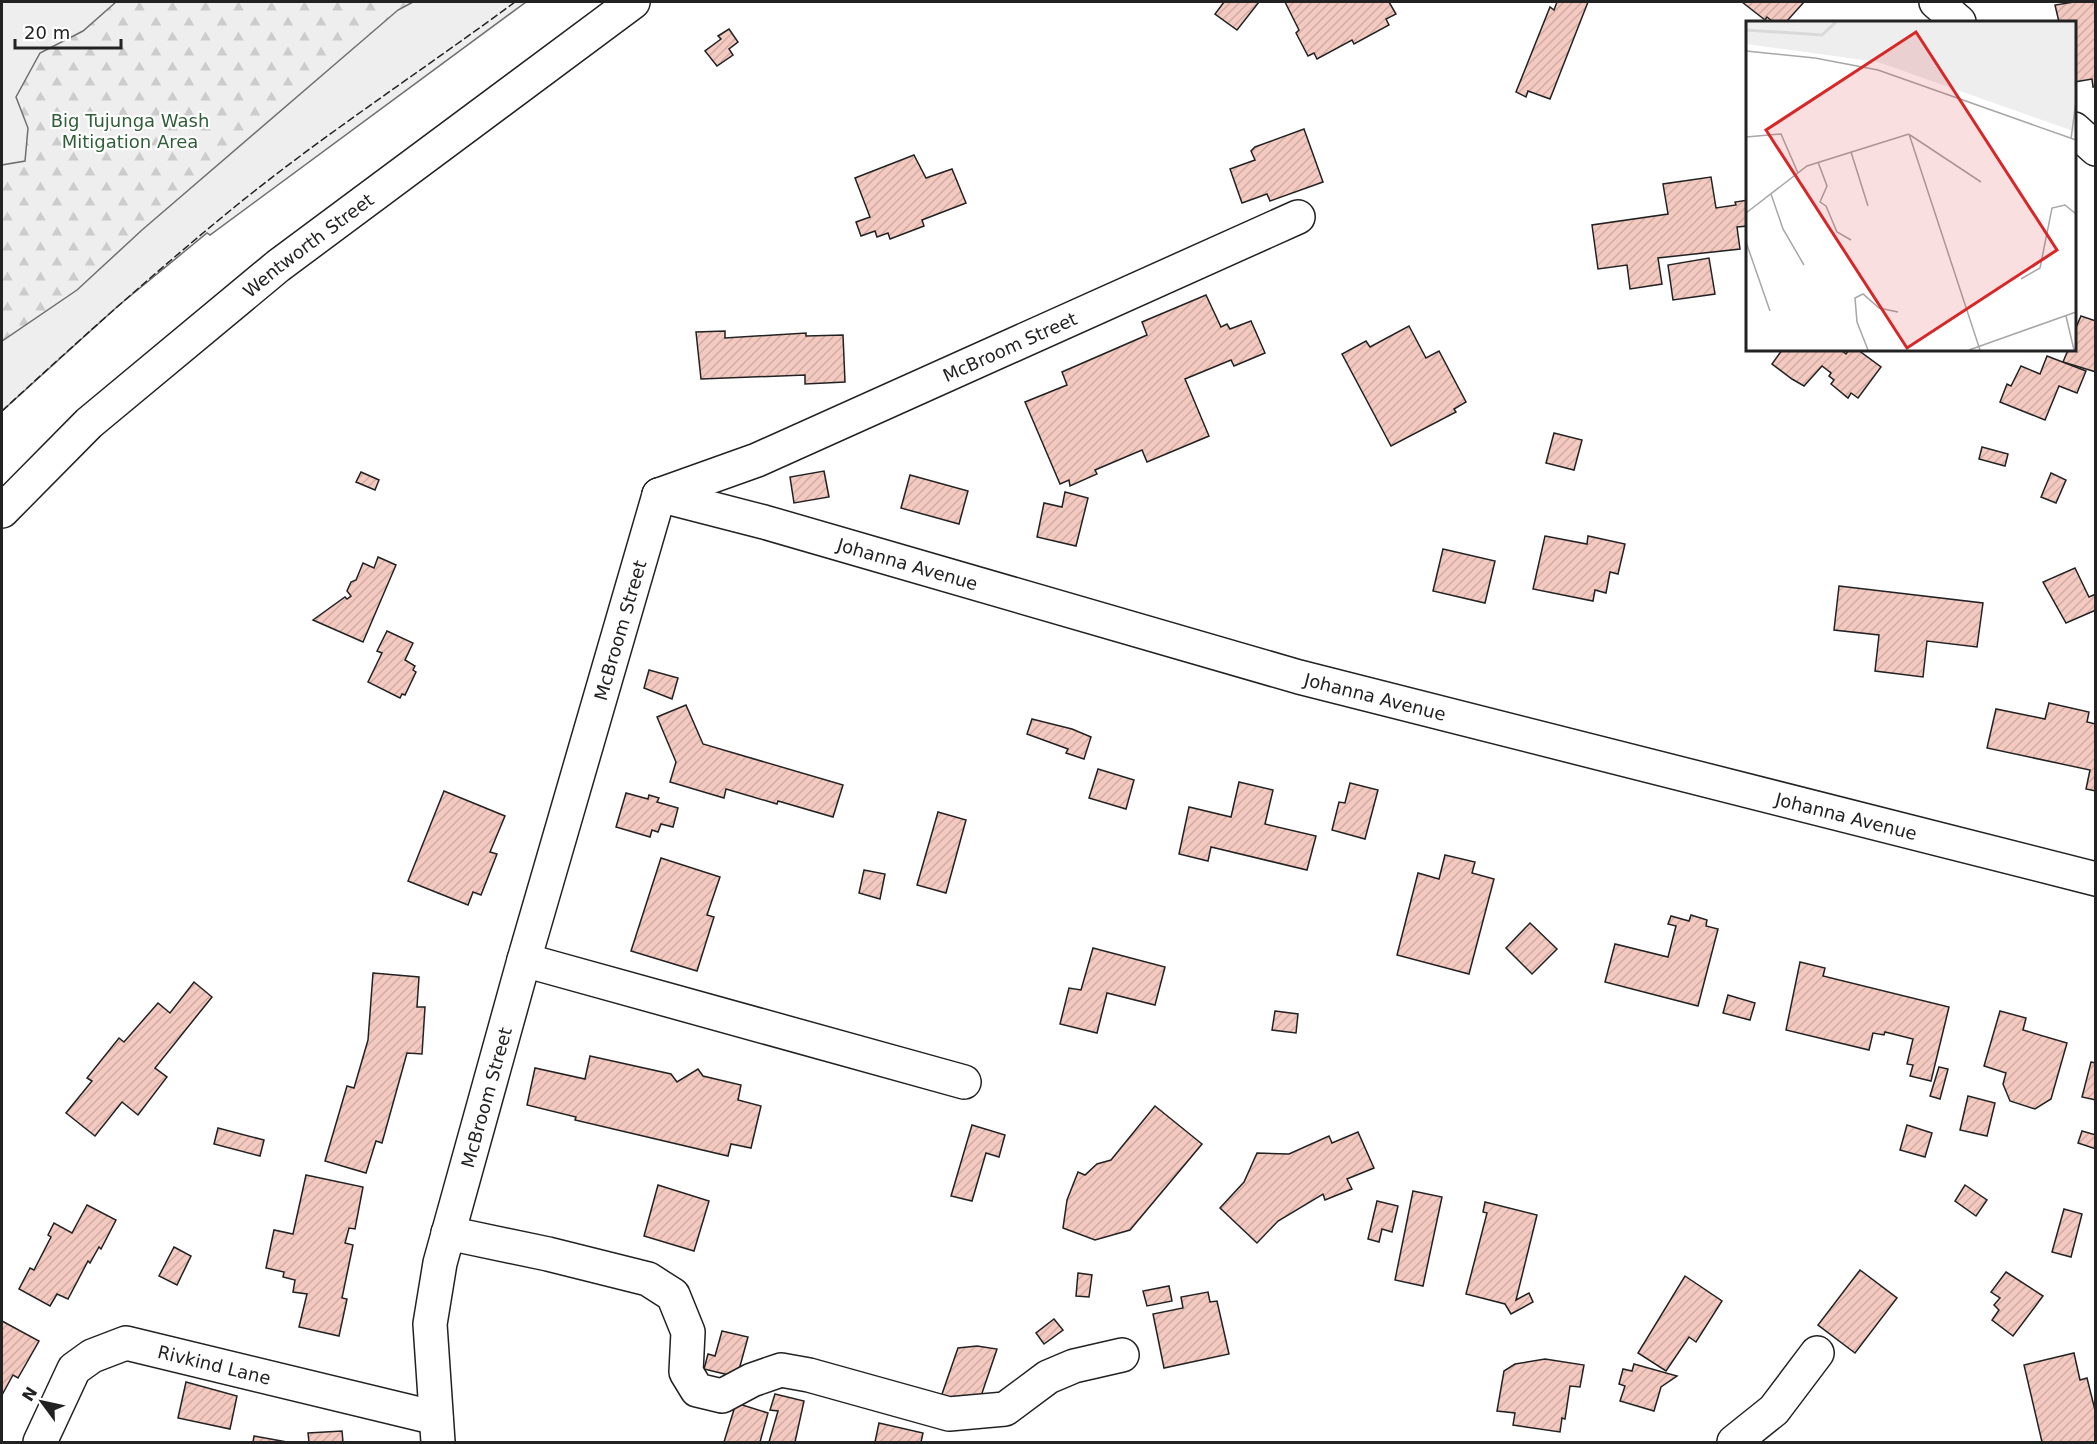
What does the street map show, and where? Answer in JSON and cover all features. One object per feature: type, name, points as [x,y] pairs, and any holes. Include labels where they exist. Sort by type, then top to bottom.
[{"type":"street","name":"Wentworth Street","points":[[2,511],[89,423],[278,266],[633,2]]},
{"type":"street","points":[[1936,2],[1958,21]]},
{"type":"street","points":[[2076,131],[2096,148]]},
{"type":"street","name":"McBroom Street","points":[[437,1430],[430,1324],[440,1263],[524,960],[659,495],[757,460],[1298,217]]},
{"type":"street","name":"Johanna Avenue","points":[[659,495],[764,522],[1299,677],[2096,879]]},
{"type":"street","points":[[524,960],[964,1082]]},
{"type":"street","points":[[448,1233],[548,1254],[648,1279],[673,1295],[688,1332],[686,1372],[697,1390],[722,1396],[752,1380],[781,1370],[809,1375],[949,1414],[1005,1409],[1048,1377],[1074,1366],[1122,1355]]},
{"type":"street","name":"Rivkind Lane","points":[[40,1443],[74,1369],[92,1356],[126,1343],[437,1430]]},
{"type":"street","points":[[1734,1443],[1774,1410],[1817,1353]]},
{"type":"green space","name":"Big Tujunga Wash Mitigation Area","points":[[2,2],[526,2],[210,235],[207,233],[118,306],[2,411]]},
{"type":"green space","name":"Big Tujunga Wash Mitigation Area","points":[[116,2],[413,2],[398,10],[142,230],[77,290],[2,341],[2,165],[25,161],[28,128],[16,97],[40,53],[83,31]]},
{"type":"building","points":[[1224,2],[1259,2],[1237,30],[1215,14]]},
{"type":"building","points":[[1285,2],[1389,2],[1396,14],[1386,19],[1389,25],[1354,44],[1352,40],[1317,59],[1314,53],[1308,56],[1296,33],[1299,30]]},
{"type":"building","points":[[1557,2],[1588,2],[1550,99],[1528,91],[1526,97],[1516,92],[1550,7],[1554,10]]},
{"type":"building","points":[[1742,2],[1804,2],[1787,21],[1772,21],[1767,17],[1765,20]]},
{"type":"building","points":[[2096,2],[2096,86],[2093,87],[2092,79],[2076,82],[2076,21],[2059,21],[2055,5]]},
{"type":"building","points":[[729,29],[738,42],[729,49],[733,55],[717,66],[705,51],[721,39],[718,36]]},
{"type":"building","points":[[1304,129],[1323,182],[1270,201],[1267,194],[1242,203],[1230,169],[1255,160],[1251,151],[1255,147]]},
{"type":"building","points":[[914,155],[926,178],[952,169],[966,203],[922,220],[924,226],[890,239],[888,233],[877,237],[875,231],[861,236],[856,222],[870,217],[855,178]]},
{"type":"building","points":[[1711,177],[1716,208],[1736,205],[1735,202],[1746,200],[1746,226],[1737,227],[1740,249],[1658,258],[1662,284],[1630,289],[1627,265],[1598,269],[1592,225],[1668,214],[1663,184]]},
{"type":"building","points":[[1709,258],[1715,294],[1673,300],[1668,265]]},
{"type":"building","points":[[1206,295],[1221,327],[1227,324],[1230,329],[1251,321],[1265,353],[1234,366],[1231,360],[1185,379],[1209,436],[1147,462],[1142,450],[1095,470],[1097,474],[1070,486],[1069,480],[1060,484],[1025,402],[1067,385],[1062,372],[1147,335],[1142,322]]},
{"type":"building","points":[[2081,316],[2096,321],[2096,372],[2063,362],[2068,351],[2076,351],[2076,327]]},
{"type":"building","points":[[1409,326],[1426,358],[1439,351],[1466,402],[1454,409],[1456,412],[1391,446],[1342,354],[1366,341],[1370,347]]},
{"type":"building","points":[[725,331],[725,338],[806,333],[806,336],[843,335],[845,382],[805,384],[805,375],[701,379],[696,332]]},
{"type":"building","points":[[1781,351],[1842,351],[1846,354],[1848,351],[1859,351],[1881,367],[1858,398],[1851,393],[1848,398],[1831,384],[1834,380],[1829,376],[1831,373],[1822,366],[1804,386],[1772,364]]},
{"type":"building","points":[[2047,356],[2086,371],[2077,393],[2059,386],[2045,420],[2000,402],[2007,384],[2011,386],[2021,366],[2040,374]]},
{"type":"building","points":[[1554,433],[1582,440],[1574,470],[1546,463]]},
{"type":"building","points":[[1982,447],[2008,454],[2005,466],[1979,459]]},
{"type":"building","points":[[824,471],[829,497],[794,503],[790,477]]},
{"type":"building","points":[[361,472],[379,480],[375,490],[356,482]]},
{"type":"building","points":[[2051,473],[2066,480],[2056,503],[2041,497]]},
{"type":"building","points":[[910,475],[968,491],[959,524],[901,508]]},
{"type":"building","points":[[1065,492],[1088,498],[1076,546],[1037,537],[1044,503],[1062,507]]},
{"type":"building","points":[[1545,536],[1587,544],[1588,536],[1625,544],[1618,574],[1610,572],[1606,593],[1595,590],[1593,601],[1533,589]]},
{"type":"building","points":[[1443,549],[1495,561],[1485,603],[1433,591]]},
{"type":"building","points":[[378,557],[396,565],[363,642],[313,620],[345,597],[347,599],[351,596],[347,591],[351,582],[356,580],[363,563],[374,568]]},
{"type":"building","points":[[2075,568],[2089,597],[2096,594],[2096,610],[2066,623],[2043,582]]},
{"type":"building","points":[[1839,586],[1983,603],[1977,647],[1927,641],[1923,677],[1875,671],[1879,635],[1834,630]]},
{"type":"building","points":[[387,631],[413,643],[405,660],[415,666],[413,670],[416,672],[405,695],[402,694],[400,698],[368,682],[382,653],[377,651]]},
{"type":"building","points":[[649,670],[678,678],[672,699],[644,688]]},
{"type":"building","points":[[2049,703],[2089,712],[2087,722],[2096,724],[2096,791],[2086,789],[2090,770],[1987,748],[1996,709],[2045,719]]},
{"type":"building","points":[[686,705],[703,744],[843,785],[833,817],[726,789],[724,798],[670,782],[676,762],[657,717]]},
{"type":"building","points":[[1032,719],[1072,729],[1091,737],[1084,759],[1066,753],[1068,749],[1027,734]]},
{"type":"building","points":[[1098,769],[1134,780],[1126,809],[1089,798]]},
{"type":"building","points":[[1239,782],[1273,790],[1265,824],[1316,836],[1307,870],[1211,847],[1208,861],[1179,854],[1189,807],[1231,817]]},
{"type":"building","points":[[1350,783],[1378,790],[1365,839],[1332,830],[1339,802],[1345,803]]},
{"type":"building","points":[[444,791],[505,816],[490,852],[497,854],[481,895],[473,892],[468,905],[408,881]]},
{"type":"building","points":[[626,793],[648,799],[649,795],[659,798],[657,802],[678,808],[673,827],[661,824],[658,832],[652,830],[650,837],[616,827]]},
{"type":"building","points":[[938,812],[966,820],[946,893],[917,885]]},
{"type":"building","points":[[1445,855],[1475,862],[1472,873],[1494,879],[1469,974],[1397,955],[1418,873],[1439,879]]},
{"type":"building","points":[[661,858],[720,877],[707,915],[714,917],[697,971],[631,951]]},
{"type":"building","points":[[864,870],[885,874],[880,899],[859,893]]},
{"type":"building","points":[[1691,915],[1707,920],[1706,926],[1718,929],[1698,1006],[1605,982],[1615,944],[1668,957],[1676,926],[1668,924],[1671,916],[1689,921]]},
{"type":"building","points":[[1530,923],[1557,949],[1532,974],[1506,948]]},
{"type":"building","points":[[1093,948],[1165,967],[1155,1005],[1107,993],[1097,1033],[1060,1024],[1069,988],[1081,990]]},
{"type":"building","points":[[1800,962],[1825,968],[1823,976],[1949,1007],[1931,1081],[1910,1076],[1913,1065],[1907,1064],[1913,1039],[1885,1032],[1884,1035],[1873,1033],[1869,1050],[1786,1030]]},
{"type":"building","points":[[373,973],[419,977],[417,1007],[425,1007],[422,1054],[407,1053],[382,1143],[376,1141],[366,1173],[325,1161],[347,1086],[354,1088],[368,1040]]},
{"type":"building","points":[[194,982],[212,997],[155,1068],[167,1077],[138,1115],[122,1102],[95,1136],[66,1113],[92,1081],[87,1078],[119,1038],[124,1042],[158,1003],[170,1013]]},
{"type":"building","points":[[1728,995],[1755,1003],[1750,1020],[1723,1013]]},
{"type":"building","points":[[1275,1011],[1298,1014],[1296,1033],[1272,1030]]},
{"type":"building","points":[[2000,1011],[2026,1018],[2023,1030],[2067,1043],[2051,1099],[2035,1109],[2010,1101],[2003,1084],[2006,1073],[1984,1066]]},
{"type":"building","points":[[590,1056],[671,1074],[677,1082],[698,1069],[703,1076],[741,1085],[738,1100],[761,1106],[751,1148],[731,1144],[728,1156],[575,1120],[576,1117],[527,1105],[535,1068],[585,1079]]},
{"type":"building","points":[[2091,1062],[2096,1063],[2096,1100],[2082,1097]]},
{"type":"building","points":[[1939,1067],[1948,1069],[1940,1099],[1930,1096]]},
{"type":"building","points":[[1968,1096],[1995,1103],[1987,1136],[1960,1130]]},
{"type":"building","points":[[1155,1106],[1202,1144],[1130,1230],[1095,1240],[1063,1228],[1067,1200],[1078,1172],[1085,1175],[1097,1164],[1111,1160]]},
{"type":"building","points":[[972,1125],[1005,1135],[999,1157],[986,1153],[972,1201],[951,1196]]},
{"type":"building","points":[[1907,1125],[1932,1133],[1925,1157],[1900,1150]]},
{"type":"building","points":[[218,1128],[264,1140],[260,1156],[214,1144]]},
{"type":"building","points":[[2082,1131],[2096,1135],[2096,1149],[2078,1143]]},
{"type":"building","points":[[1358,1132],[1374,1168],[1347,1179],[1352,1189],[1325,1200],[1323,1194],[1278,1221],[1257,1243],[1220,1208],[1244,1182],[1257,1153],[1289,1154],[1329,1136],[1332,1143]]},
{"type":"building","points":[[306,1175],[363,1187],[355,1229],[349,1228],[345,1243],[353,1245],[342,1298],[347,1299],[339,1336],[299,1327],[307,1294],[293,1292],[295,1280],[283,1277],[284,1272],[266,1268],[274,1230],[293,1234]]},
{"type":"building","points":[[658,1185],[709,1201],[694,1251],[644,1236]]},
{"type":"building","points":[[1965,1185],[1987,1200],[1976,1216],[1955,1201]]},
{"type":"building","points":[[1413,1191],[1442,1197],[1423,1286],[1395,1280]]},
{"type":"building","points":[[1377,1201],[1398,1206],[1392,1232],[1382,1229],[1379,1242],[1368,1239]]},
{"type":"building","points":[[1485,1202],[1537,1215],[1516,1300],[1529,1293],[1533,1302],[1511,1314],[1505,1304],[1466,1294],[1487,1213],[1483,1212]]},
{"type":"building","points":[[87,1205],[116,1220],[101,1249],[99,1247],[90,1263],[88,1261],[68,1299],[57,1294],[50,1306],[19,1289],[30,1268],[34,1270],[51,1237],[48,1235],[54,1223],[72,1233]]},
{"type":"building","points":[[2064,1209],[2082,1214],[2071,1257],[2052,1252]]},
{"type":"building","points":[[174,1247],[191,1256],[177,1285],[159,1276]]},
{"type":"building","points":[[1860,1270],[1897,1298],[1855,1353],[1818,1325]]},
{"type":"building","points":[[2006,1272],[2043,1296],[2013,1336],[1992,1320],[1999,1310],[1994,1305],[2000,1298],[1991,1292]]},
{"type":"building","points":[[1078,1273],[1092,1275],[1089,1297],[1076,1296]]},
{"type":"building","points":[[1685,1276],[1722,1301],[1696,1342],[1689,1337],[1666,1371],[1638,1353]]},
{"type":"building","points":[[1169,1286],[1172,1301],[1147,1306],[1143,1291]]},
{"type":"building","points":[[1208,1292],[1210,1302],[1217,1301],[1229,1354],[1164,1368],[1153,1314],[1183,1308],[1181,1297]]},
{"type":"building","points":[[1054,1319],[1063,1330],[1044,1344],[1036,1333]]},
{"type":"building","points":[[2,1321],[39,1341],[18,1378],[13,1375],[2,1395]]},
{"type":"building","points":[[722,1331],[748,1337],[737,1377],[704,1369],[708,1354],[715,1356]]},
{"type":"building","points":[[977,1346],[997,1349],[979,1402],[941,1397],[958,1348]]},
{"type":"building","points":[[2074,1353],[2080,1380],[2087,1378],[2096,1414],[2096,1442],[2042,1442],[2024,1365]]},
{"type":"building","points":[[1545,1359],[1584,1365],[1580,1387],[1570,1386],[1565,1419],[1562,1418],[1560,1432],[1513,1425],[1515,1413],[1497,1411],[1504,1371],[1515,1364]]},
{"type":"building","points":[[1634,1364],[1677,1376],[1661,1387],[1654,1411],[1620,1401],[1625,1386],[1619,1384],[1623,1369],[1632,1371]]},
{"type":"building","points":[[186,1382],[237,1396],[230,1429],[178,1418]]},
{"type":"building","points":[[775,1394],[804,1401],[795,1442],[769,1442],[778,1411],[770,1410]]},
{"type":"building","points":[[736,1403],[768,1413],[760,1442],[724,1442]]},
{"type":"building","points":[[879,1423],[923,1433],[921,1442],[875,1442]]},
{"type":"building","points":[[342,1431],[343,1442],[309,1442],[308,1433]]},
{"type":"building","points":[[254,1436],[287,1442],[253,1442]]},
{"type":"fence","points":[[2,411],[118,306],[237,205],[340,127],[515,2]]}]
